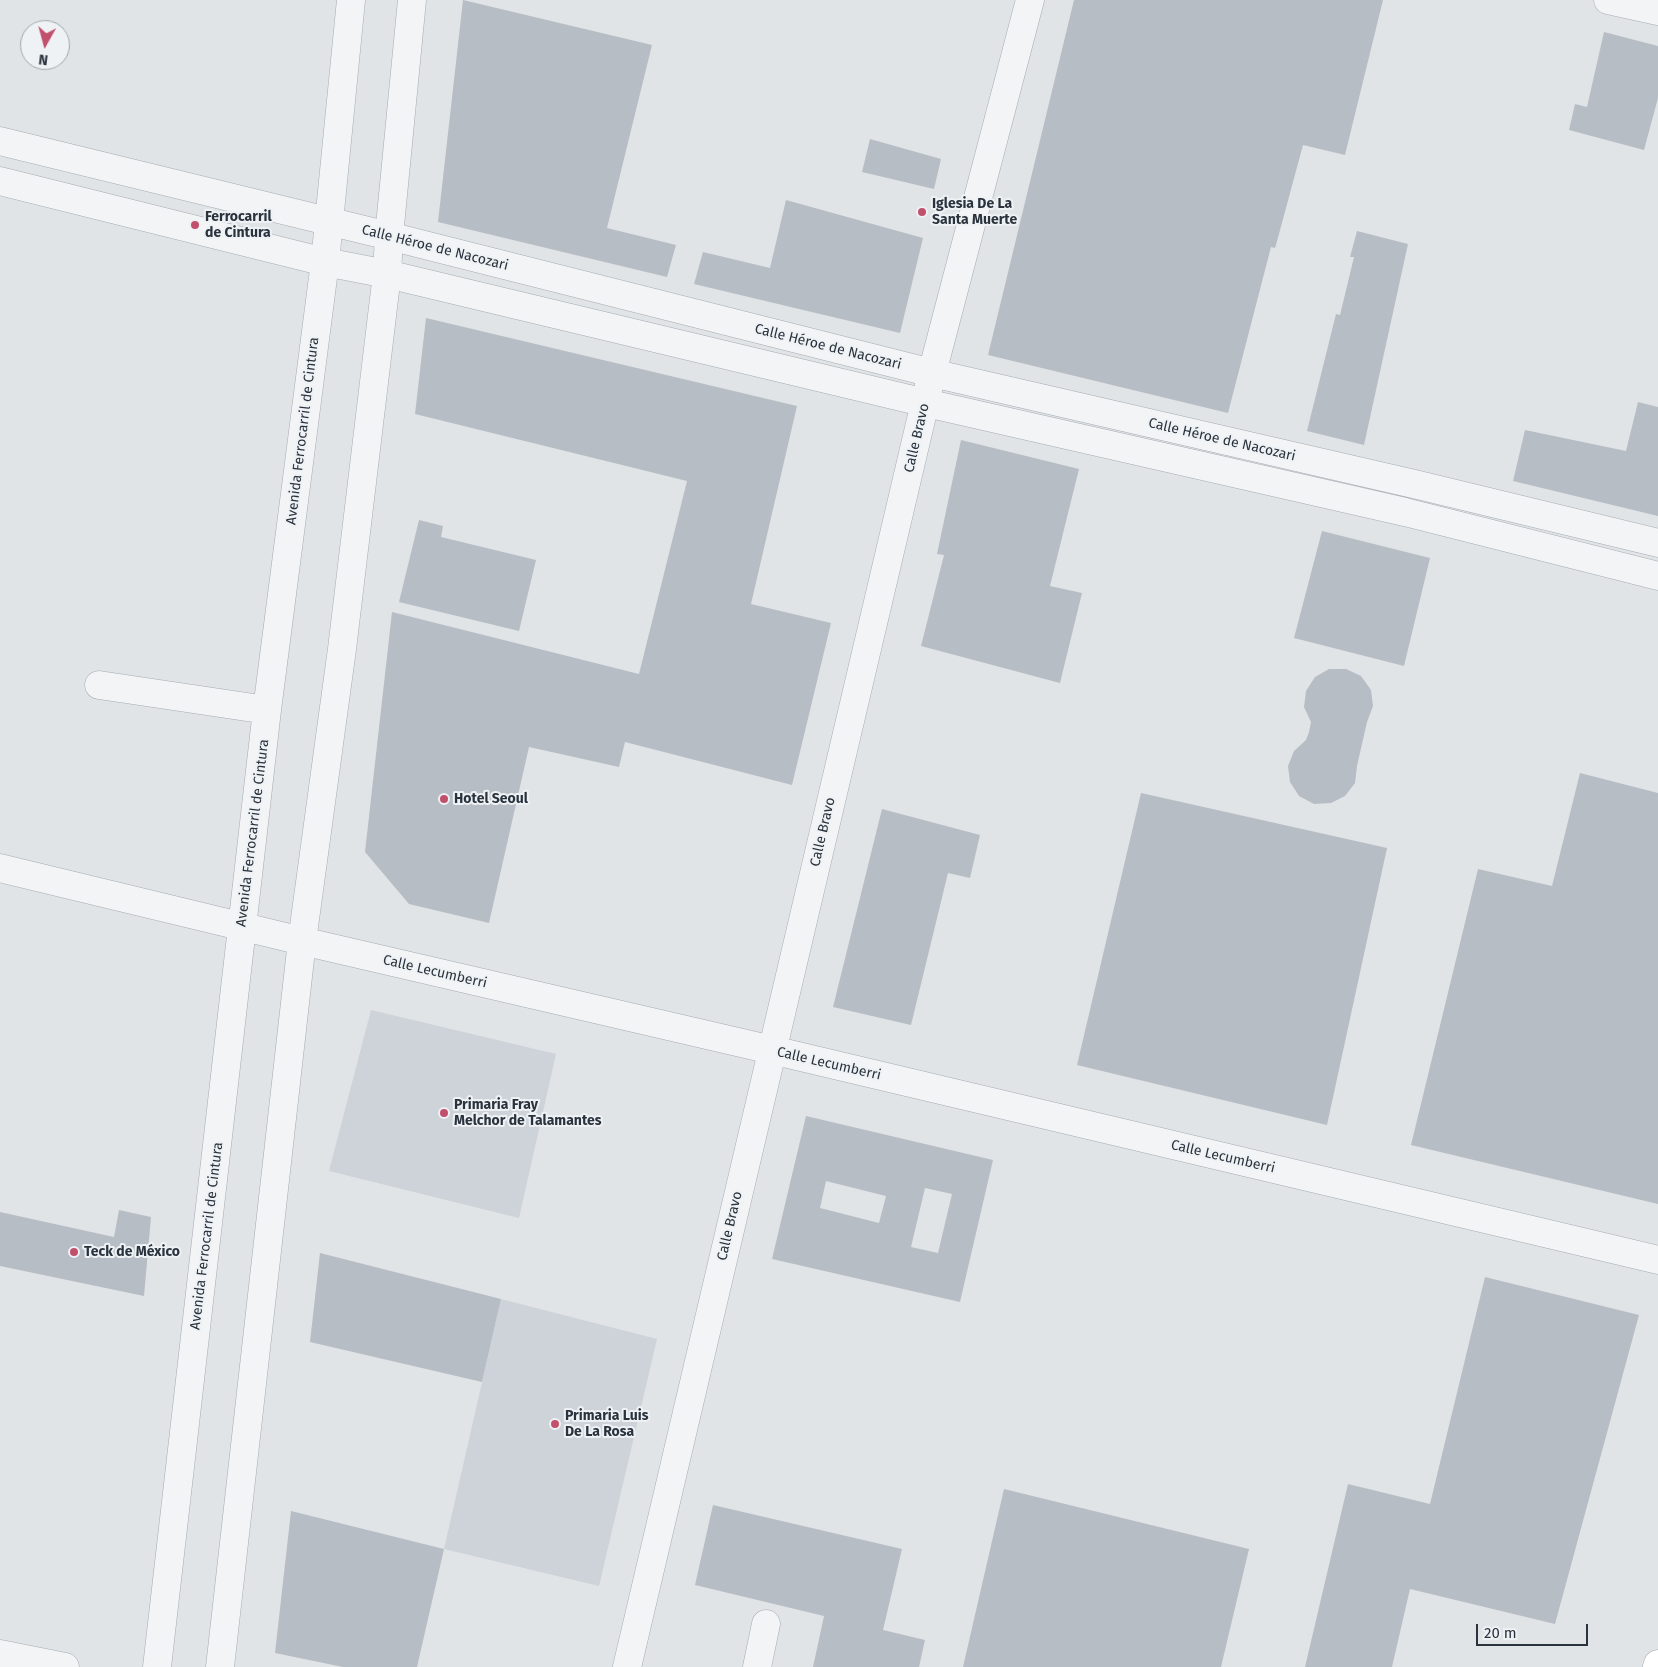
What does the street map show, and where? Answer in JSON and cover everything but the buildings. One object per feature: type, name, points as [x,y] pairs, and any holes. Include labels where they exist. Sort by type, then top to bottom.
[{"type":"street","name":"Avenida Ferrocarril de Cintura","points":[[157,1667],[267,710],[325,262],[351,0]]},
{"type":"street","points":[[220,1667],[302,941],[342,649],[387,274],[412,0]]},
{"type":"street","name":"Calle Bravo","points":[[627,1667],[932,373],[1030,0]]},
{"type":"street","points":[[1608,0],[1658,11]]},
{"type":"street","name":"Calle Héroe de Nacozari","points":[[0,142],[389,236],[932,373],[1414,484],[1658,544]]},
{"type":"street","points":[[0,181],[325,262],[387,274],[926,403],[1405,512],[1658,576]]},
{"type":"street","points":[[98,685],[267,710]]},
{"type":"street","name":"Calle Lecumberri","points":[[0,868],[242,927],[772,1050],[1658,1260]]},
{"type":"street","points":[[757,1667],[766,1624]]},
{"type":"street","points":[[0,1654],[65,1667]]},
{"type":"shaded area","name":"Primaria Fray Melchor de Talamantes","points":[[371,1010],[556,1054],[519,1218],[329,1171]]},
{"type":"shaded area","name":"Primaria Luis De La Rosa","points":[[501,1299],[657,1339],[599,1586],[444,1549]]},
{"type":"place","name":"Iglesia De La Santa Muerte","points":[[922,212]]},
{"type":"place","name":"Ferrocarril de Cintura","points":[[195,225]]},
{"type":"place","name":"Hotel Seoul","points":[[444,799]]},
{"type":"place","name":"Primaria Fray Melchor de Talamantes","points":[[444,1113]]},
{"type":"place","name":"Teck de México","points":[[74,1252]]},
{"type":"place","name":"Primaria Luis De La Rosa","points":[[555,1424]]}]
